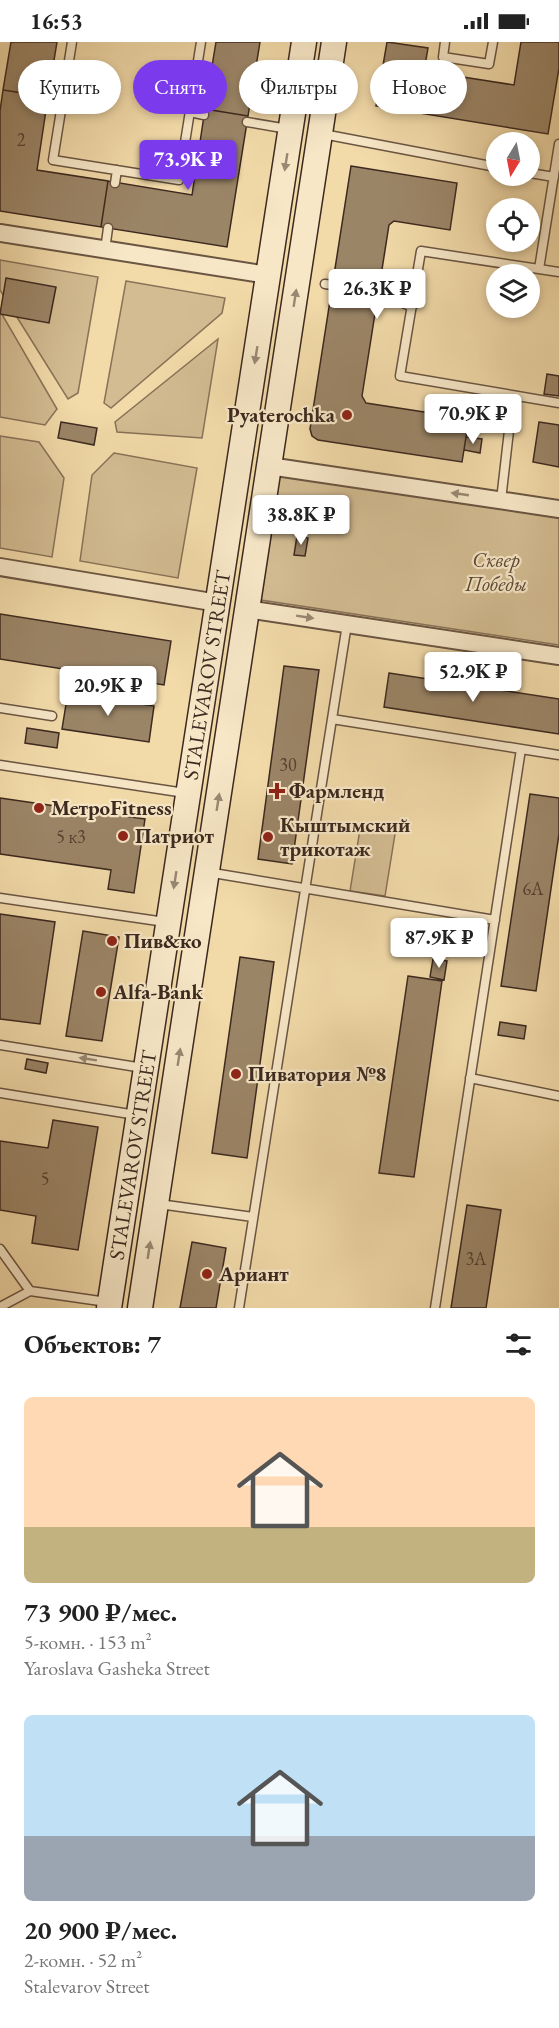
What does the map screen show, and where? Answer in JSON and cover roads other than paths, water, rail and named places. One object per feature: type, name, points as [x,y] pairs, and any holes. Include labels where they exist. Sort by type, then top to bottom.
[{"type":"main road","name":"STALEVAROV STREET","points":[[110,1305],[304,42]]},
{"type":"main road","name":"STALEVAROV STREET","points":[[140,1308],[334,42]]},
{"type":"main road","points":[[218,603],[247,609]]},
{"type":"street","points":[[0,233],[268,275]]},
{"type":"street","points":[[269,466],[559,509]]},
{"type":"street","points":[[0,567],[218,603]]},
{"type":"street","points":[[247,609],[559,656]]},
{"type":"lane","points":[[72,42],[53,160],[179,180],[190,114]]},
{"type":"lane","points":[[198,60],[201,42]]},
{"type":"lane","points":[[445,42],[443,57],[489,64],[493,42]]},
{"type":"lane","points":[[199,114],[204,115]]},
{"type":"lane","points":[[247,122],[291,129]]},
{"type":"lane","points":[[320,133],[486,165]]},
{"type":"lane","points":[[540,264],[559,144]]},
{"type":"lane","points":[[115,183],[117,170]]},
{"type":"lane","points":[[540,175],[554,177]]},
{"type":"lane","points":[[105,250],[108,228]]},
{"type":"lane","points":[[506,264],[421,251],[400,376],[559,404]]},
{"type":"lane","points":[[540,269],[559,272]]},
{"type":"lane","points":[[378,292],[412,307]]},
{"type":"lane","points":[[501,500],[513,396]]},
{"type":"lane","points":[[239,1308],[347,624]]},
{"type":"lane","points":[[0,708],[52,716]]},
{"type":"lane","points":[[332,719],[559,755]]},
{"type":"lane","points":[[435,1308],[521,749]]},
{"type":"lane","points":[[0,765],[189,794]]},
{"type":"lane","points":[[207,872],[495,920]]},
{"type":"lane","points":[[0,898],[169,922]]},
{"type":"lane","points":[[0,1045],[146,1068]]},
{"type":"lane","points":[[470,1078],[559,1096]]},
{"type":"lane","points":[[0,1093],[139,1115]]},
{"type":"lane","points":[[156,1204],[253,1217]]},
{"type":"lane","points":[[0,1249],[30,1291]]},
{"type":"lane","points":[[0,1307],[30,1291],[110,1305]]},
{"type":"place","name":"Pyaterochka","points":[[347,415]]},
{"type":"place","name":"Фармленд","points":[[277,791]]},
{"type":"place","name":"МетроFitness","points":[[39,808]]},
{"type":"place","name":"Патриот","points":[[123,836]]},
{"type":"place","name":"Кыштымский трикотаж","points":[[268,837]]},
{"type":"place","name":"Пив&ко","points":[[112,941]]},
{"type":"place","name":"Alfa-Bank","points":[[101,992]]},
{"type":"place","name":"Пиватория №8","points":[[236,1074]]},
{"type":"place","name":"Ариант","points":[[207,1274]]},
{"type":"park label","name":"Сквер Победы","points":[[496,572]]}]
